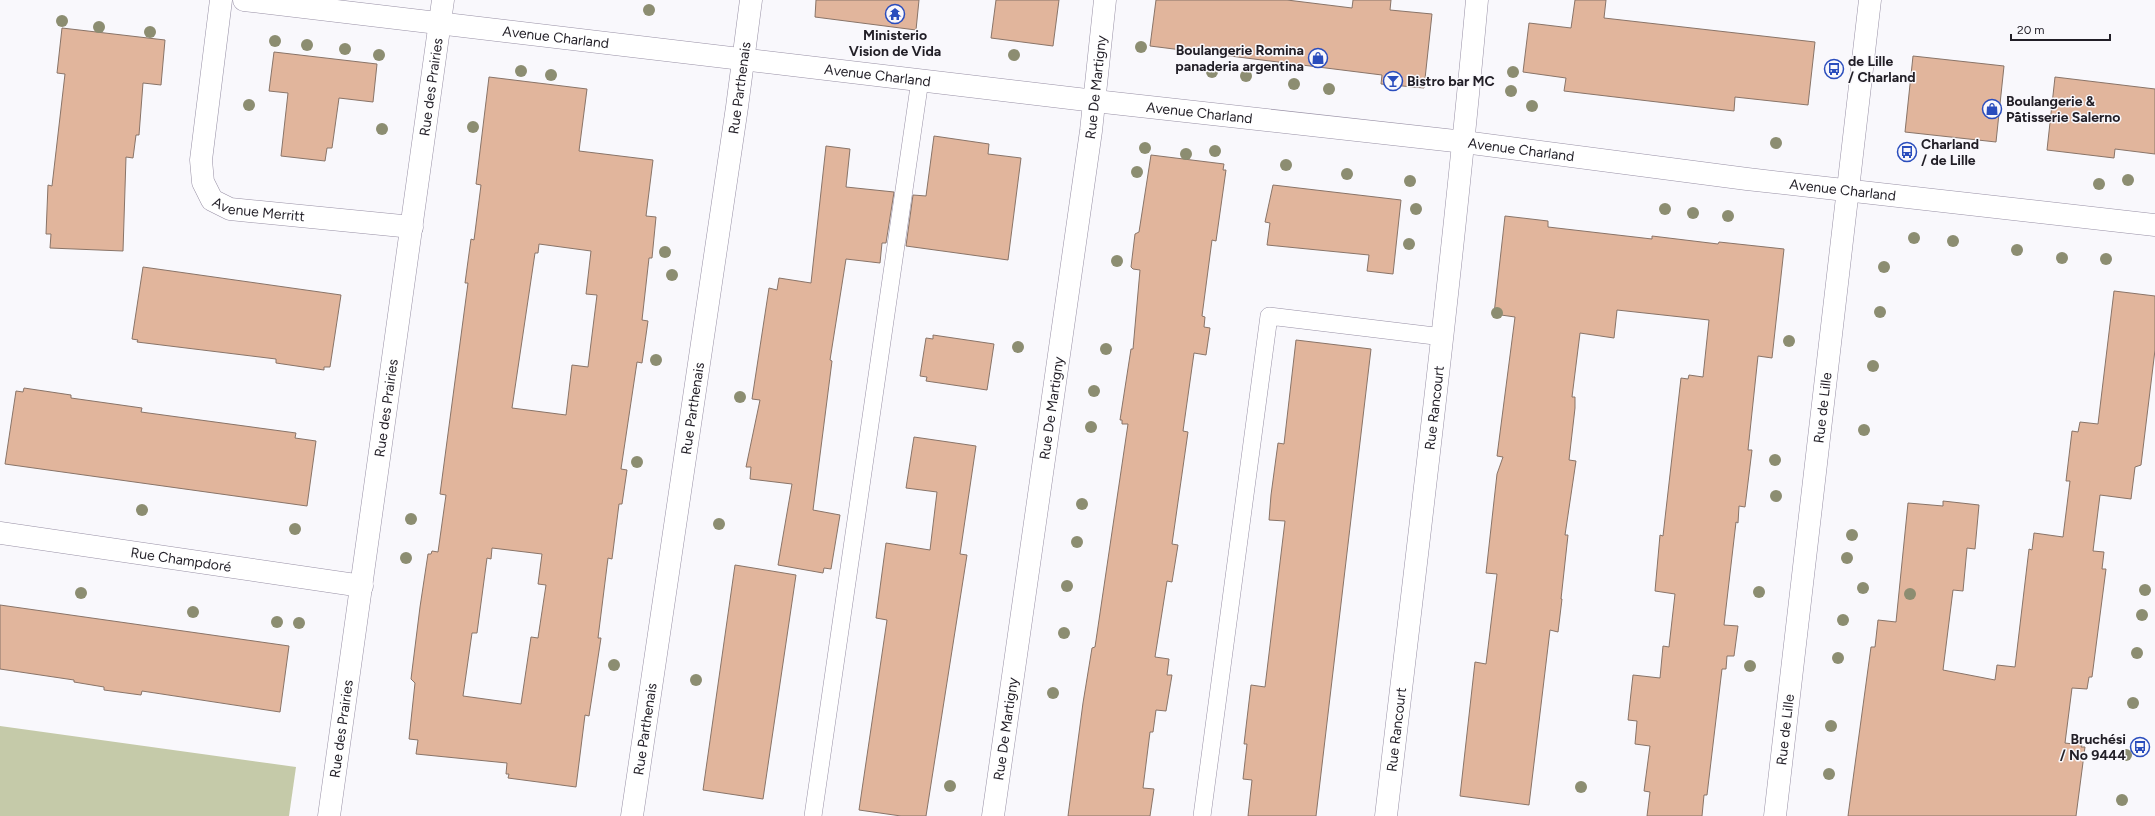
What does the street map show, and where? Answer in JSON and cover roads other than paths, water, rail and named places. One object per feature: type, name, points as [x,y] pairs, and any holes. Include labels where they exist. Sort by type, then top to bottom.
[{"type":"street","name":"Avenue Merritt","points":[[221,0],[201,160],[203,182],[212,200],[230,209],[412,227]]},
{"type":"street","name":"Avenue Charland","points":[[244,0],[1095,101],[1464,142],[1747,179],[2155,225]]},
{"type":"street","name":"Rue des Prairies","points":[[328,816],[362,586],[443,0]]},
{"type":"street","name":"Rue Parthenais","points":[[632,816],[744,59],[751,0]]},
{"type":"street","name":"Rue De Martigny","points":[[993,816],[1095,101],[1105,0]]},
{"type":"street","name":"Rue Rancourt","points":[[1386,816],[1443,337],[1464,142],[1477,0]]},
{"type":"street","name":"Rue de Lille","points":[[1775,816],[1870,0]]},
{"type":"street","name":"Rue Champdoré","points":[[0,533],[362,586]]},
{"type":"lane","points":[[813,816],[920,80]]},
{"type":"lane","points":[[1202,816],[1269,316],[1443,337]]},
{"type":"place","name":"Ministerio Vision de Vida","points":[[895,14]]},
{"type":"place","name":"Boulangerie Romina panaderia argentina","points":[[1318,58]]},
{"type":"place","name":"de Lille / Charland","points":[[1834,69]]},
{"type":"place","name":"Bistro bar MC","points":[[1393,81]]},
{"type":"place","name":"Boulangerie & Pâtisserie Salerno","points":[[1992,109]]},
{"type":"place","name":"Charland / de Lille","points":[[1907,152]]},
{"type":"place","name":"Bruchési / No 9444","points":[[2140,747]]}]
